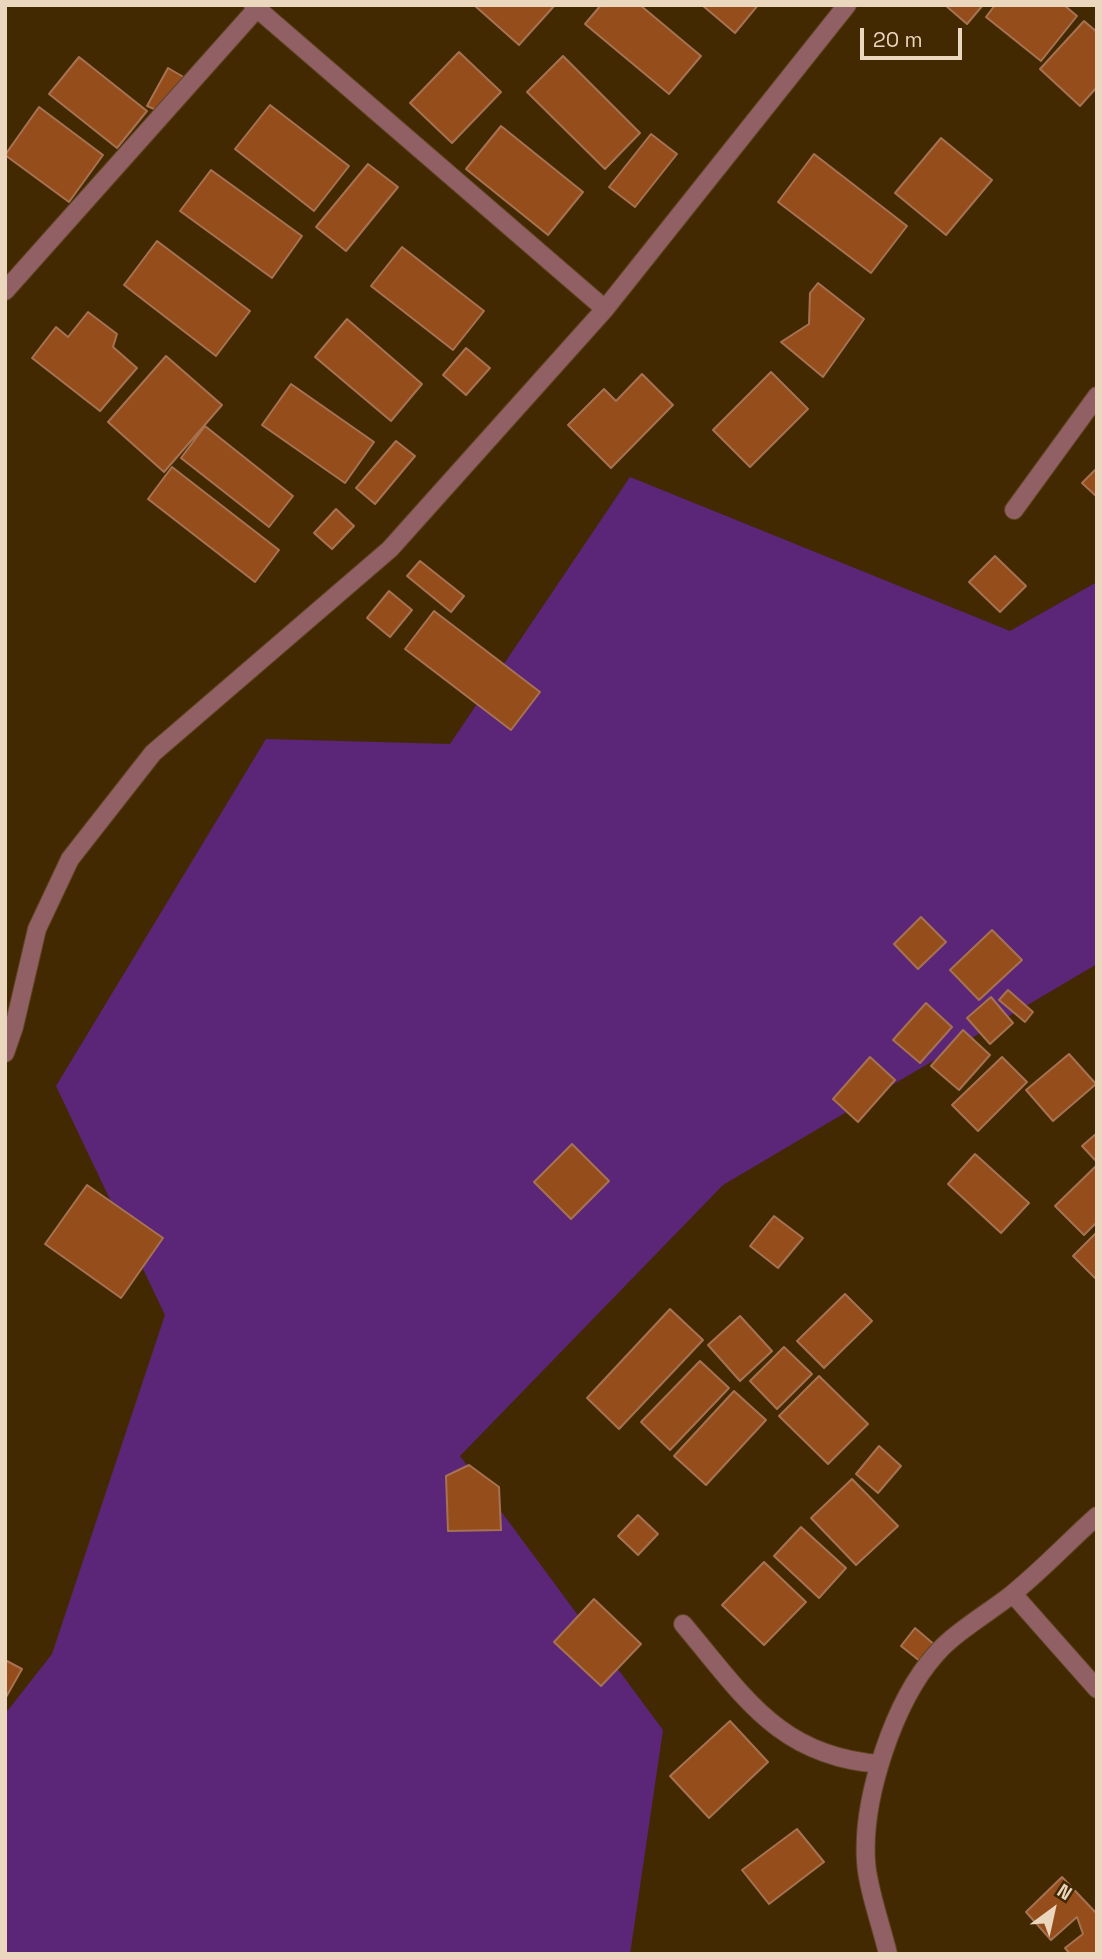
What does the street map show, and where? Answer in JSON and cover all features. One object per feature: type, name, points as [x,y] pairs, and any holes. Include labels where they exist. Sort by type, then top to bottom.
[{"type":"street","points":[[5,1053],[14,1027],[37,929],[70,859],[153,753],[390,549],[605,309],[847,5]]},
{"type":"street","points":[[5,291],[257,6],[605,309]]},
{"type":"street","points":[[1014,510],[1097,396]]},
{"type":"street","points":[[888,1954],[866,1863],[867,1824],[880,1764],[901,1708],[920,1673],[938,1651],[1013,1594],[1097,1516]]},
{"type":"street","points":[[1013,1594],[1097,1689]]},
{"type":"street","points":[[683,1624],[750,1703],[784,1734],[827,1754],[858,1762],[880,1764]]},
{"type":"shaded area","points":[[630,477],[1010,631],[1097,582],[1097,964],[723,1185],[460,1456],[663,1730],[630,1954],[5,1954],[5,1714],[52,1654],[165,1315],[56,1086],[266,739],[450,744]]},
{"type":"building","points":[[474,5],[555,5],[519,45]]},
{"type":"building","points":[[601,5],[640,5],[701,56],[669,94],[585,24]]},
{"type":"building","points":[[702,5],[758,5],[735,33]]},
{"type":"building","points":[[945,5],[983,5],[967,24]]},
{"type":"building","points":[[995,5],[1064,5],[1077,16],[1041,61],[986,17]]},
{"type":"building","points":[[1084,21],[1097,32],[1097,87],[1080,106],[1040,69]]},
{"type":"building","points":[[459,52],[501,92],[452,143],[410,103]]},
{"type":"building","points":[[563,56],[640,133],[605,169],[527,92]]},
{"type":"building","points":[[79,57],[147,111],[117,148],[49,94]]},
{"type":"building","points":[[168,68],[187,79],[159,111],[147,106]]},
{"type":"building","points":[[270,105],[349,166],[314,211],[235,149]]},
{"type":"building","points":[[39,107],[103,155],[69,202],[5,155]]},
{"type":"building","points":[[501,126],[583,192],[548,235],[466,169]]},
{"type":"building","points":[[651,134],[677,154],[635,207],[609,187]]},
{"type":"building","points":[[941,138],[992,180],[946,235],[895,193]]},
{"type":"building","points":[[814,154],[907,226],[871,273],[778,202]]},
{"type":"building","points":[[368,164],[398,187],[346,251],[316,227]]},
{"type":"building","points":[[211,170],[302,236],[272,278],[180,211]]},
{"type":"building","points":[[157,241],[250,311],[216,356],[124,285]]},
{"type":"building","points":[[402,247],[484,311],[453,350],[371,286]]},
{"type":"building","points":[[818,283],[864,319],[823,377],[781,342],[809,324],[810,293]]},
{"type":"building","points":[[88,312],[117,334],[113,347],[137,368],[100,411],[32,358],[56,327],[68,337]]},
{"type":"building","points":[[347,319],[422,384],[391,421],[315,357]]},
{"type":"building","points":[[466,348],[490,368],[466,395],[443,375]]},
{"type":"building","points":[[166,356],[222,405],[164,472],[108,422]]},
{"type":"building","points":[[771,372],[808,409],[750,467],[713,430]]},
{"type":"building","points":[[642,374],[673,405],[611,468],[568,425],[604,389],[616,401]]},
{"type":"building","points":[[291,384],[374,442],[345,483],[262,425]]},
{"type":"building","points":[[205,426],[293,496],[269,527],[181,458]]},
{"type":"building","points":[[396,441],[415,456],[375,504],[356,488]]},
{"type":"building","points":[[172,467],[279,550],[255,582],[148,499]]},
{"type":"building","points":[[1097,468],[1097,497],[1082,483]]},
{"type":"building","points":[[336,509],[354,526],[332,549],[314,533]]},
{"type":"building","points":[[995,556],[1026,586],[1000,612],[969,582]]},
{"type":"building","points":[[420,561],[464,596],[451,612],[407,576]]},
{"type":"building","points":[[389,591],[412,610],[390,637],[367,618]]},
{"type":"building","points":[[434,611],[540,692],[511,730],[405,649]]},
{"type":"building","points":[[921,917],[946,942],[918,969],[894,944]]},
{"type":"building","points":[[992,930],[1022,960],[979,1000],[950,970]]},
{"type":"building","points":[[1008,990],[1033,1012],[1025,1022],[999,1000]]},
{"type":"building","points":[[991,997],[1013,1023],[990,1044],[967,1018]]},
{"type":"building","points":[[926,1003],[952,1027],[920,1063],[893,1040]]},
{"type":"building","points":[[963,1030],[990,1055],[959,1090],[931,1066]]},
{"type":"building","points":[[1069,1054],[1096,1084],[1053,1121],[1026,1090]]},
{"type":"building","points":[[870,1057],[895,1080],[858,1122],[833,1099]]},
{"type":"building","points":[[1002,1057],[1027,1082],[978,1131],[952,1105]]},
{"type":"building","points":[[1097,1133],[1097,1162],[1082,1146]]},
{"type":"building","points":[[572,1144],[609,1181],[571,1219],[534,1182]]},
{"type":"building","points":[[975,1154],[1029,1203],[1001,1233],[948,1184]]},
{"type":"building","points":[[1097,1165],[1097,1222],[1084,1235],[1055,1206]]},
{"type":"building","points":[[87,1185],[163,1238],[121,1298],[45,1244]]},
{"type":"building","points":[[774,1216],[803,1238],[778,1268],[750,1246]]},
{"type":"building","points":[[1097,1232],[1097,1280],[1073,1256]]},
{"type":"building","points":[[845,1294],[872,1321],[824,1368],[797,1341]]},
{"type":"building","points":[[670,1309],[703,1340],[619,1429],[587,1398]]},
{"type":"building","points":[[740,1316],[772,1351],[740,1381],[708,1345]]},
{"type":"building","points":[[784,1347],[812,1374],[777,1409],[750,1381]]},
{"type":"building","points":[[700,1361],[729,1388],[670,1450],[641,1422]]},
{"type":"building","points":[[819,1376],[868,1424],[828,1464],[779,1416]]},
{"type":"building","points":[[734,1391],[766,1420],[706,1485],[674,1456]]},
{"type":"building","points":[[879,1446],[901,1466],[878,1493],[856,1474]]},
{"type":"building","points":[[469,1465],[499,1487],[501,1530],[448,1531],[446,1476]]},
{"type":"building","points":[[852,1479],[898,1526],[856,1565],[811,1518]]},
{"type":"building","points":[[638,1515],[658,1534],[638,1555],[618,1536]]},
{"type":"building","points":[[801,1527],[846,1568],[819,1598],[774,1556]]},
{"type":"building","points":[[764,1562],[806,1602],[764,1645],[722,1605]]},
{"type":"building","points":[[594,1599],[641,1644],[601,1686],[554,1642]]},
{"type":"building","points":[[915,1628],[936,1646],[926,1666],[901,1646]]},
{"type":"building","points":[[5,1660],[22,1669],[5,1699]]},
{"type":"building","points":[[730,1721],[768,1762],[709,1818],[670,1776]]},
{"type":"building","points":[[797,1829],[824,1862],[769,1904],[742,1870]]},
{"type":"building","points":[[1062,1877],[1097,1914],[1097,1954],[1070,1954],[1065,1948],[1083,1934],[1077,1917],[1051,1940],[1026,1912]]}]
